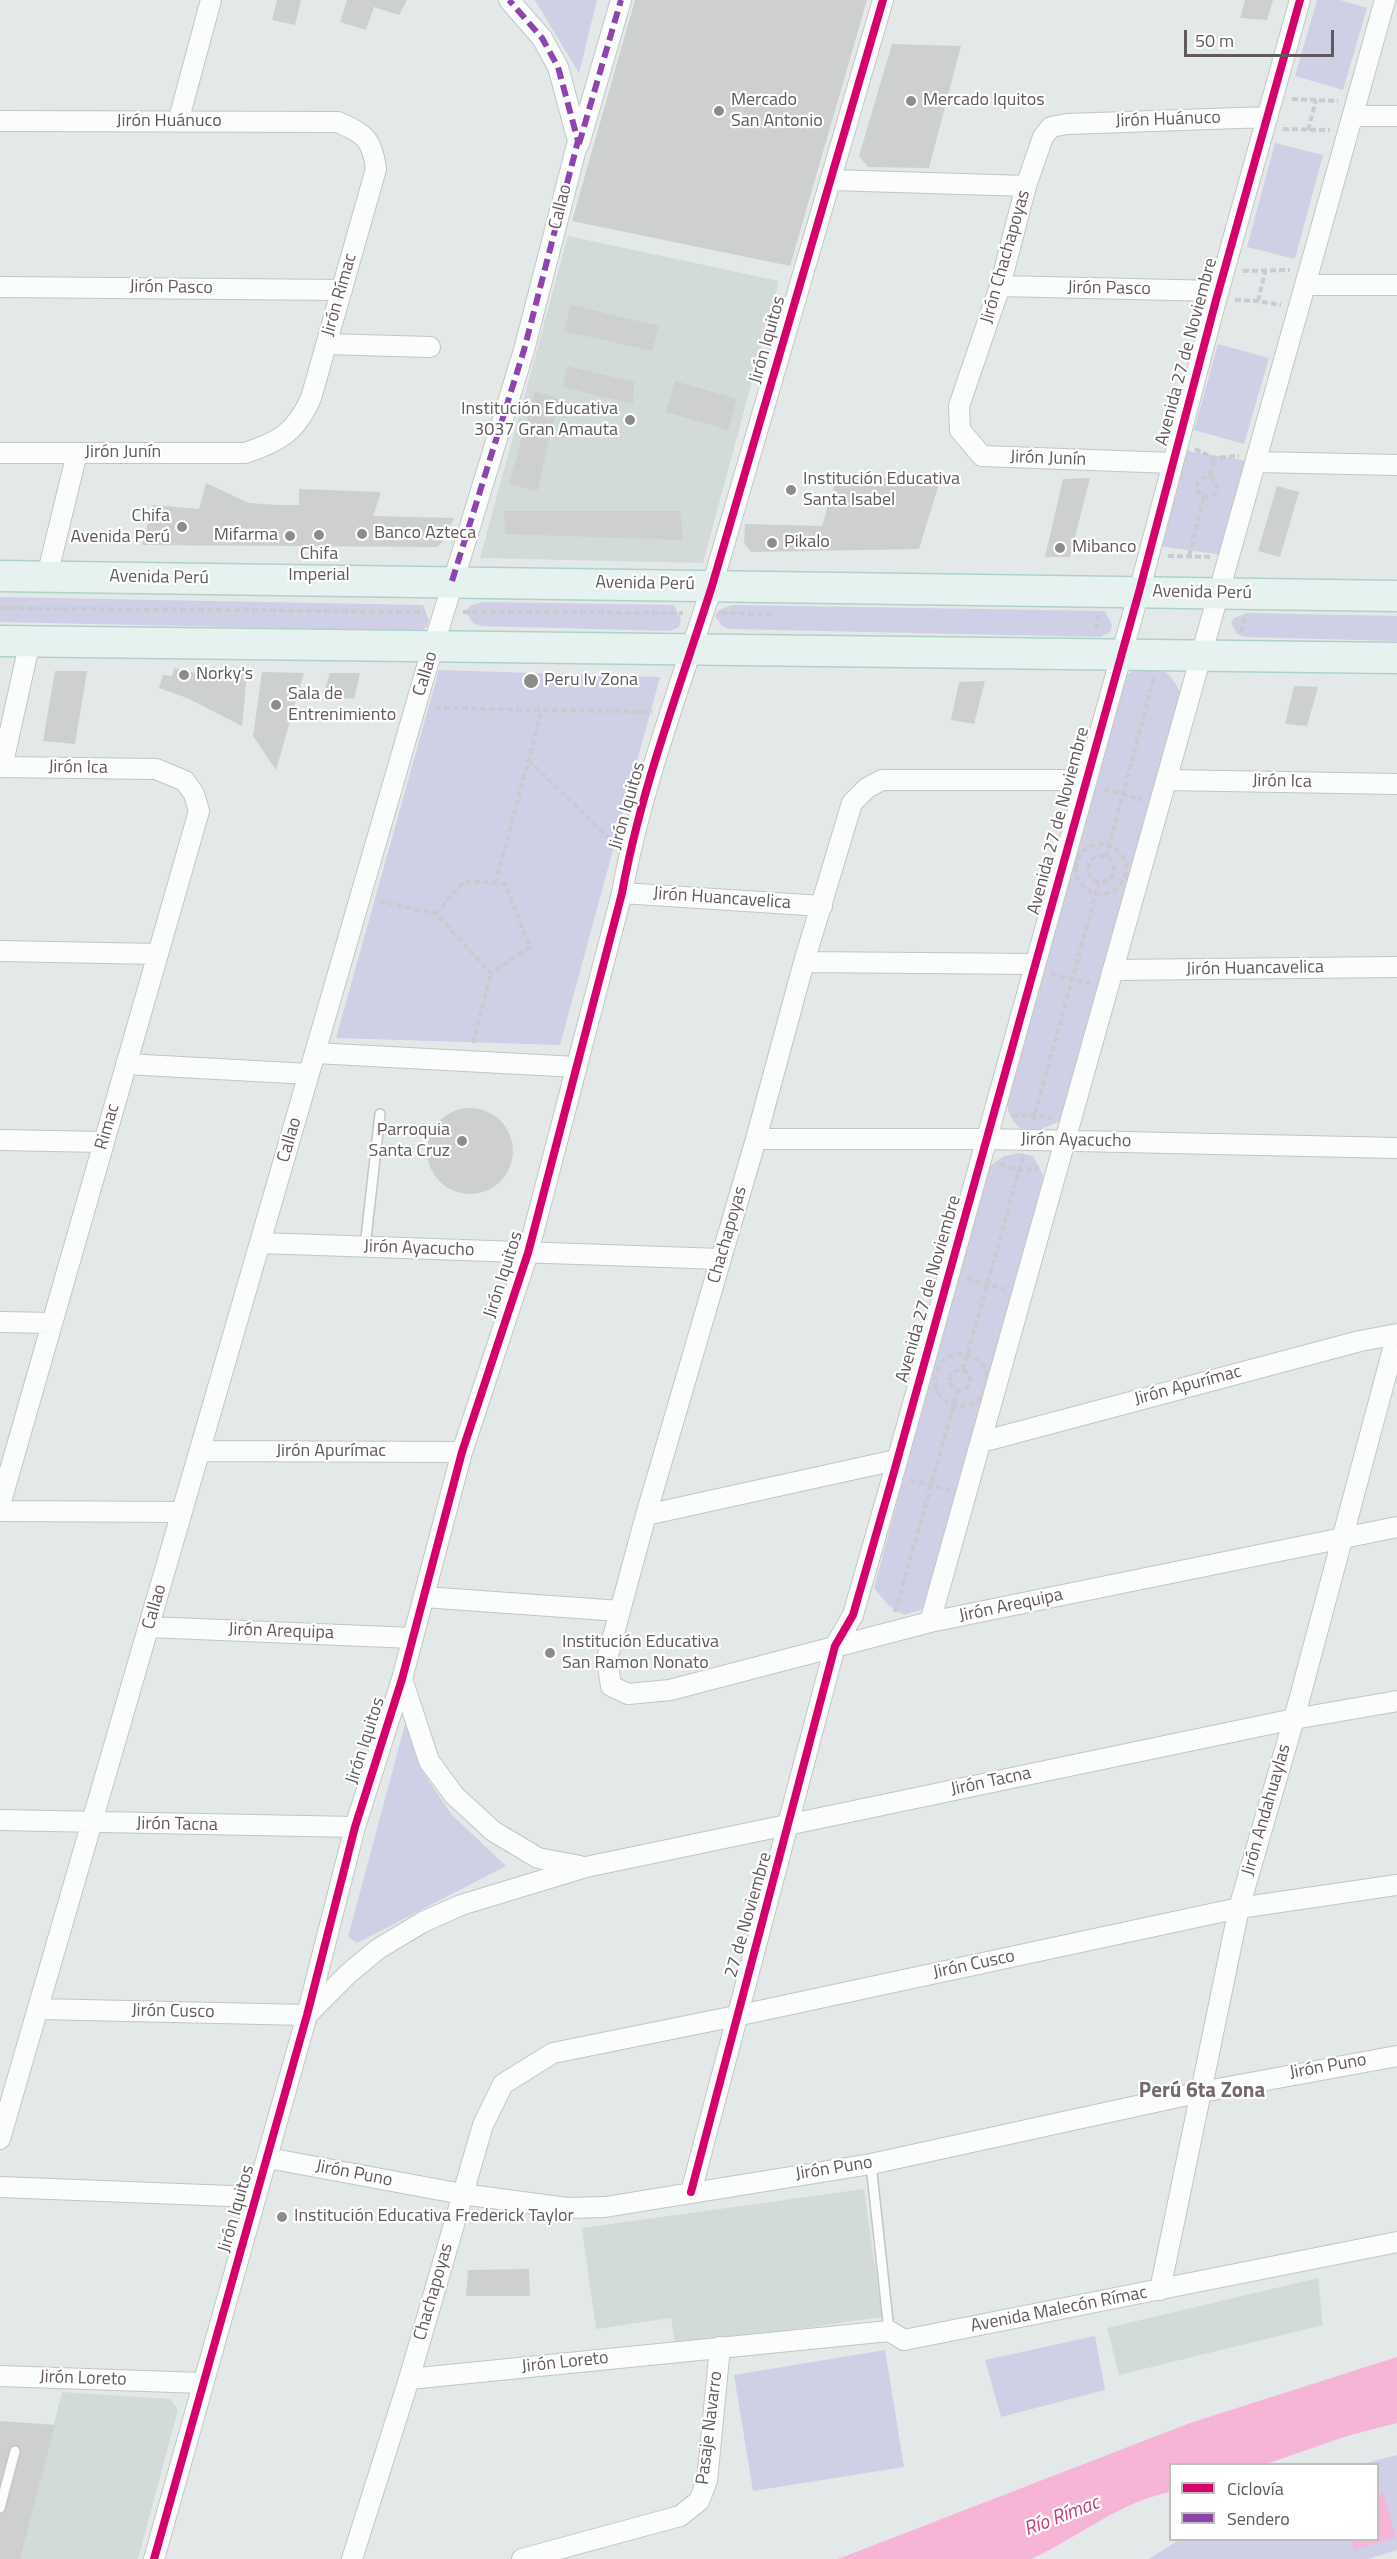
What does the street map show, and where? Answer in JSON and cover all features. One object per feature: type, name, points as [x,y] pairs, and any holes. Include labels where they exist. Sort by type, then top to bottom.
[{"type":"main road","name":"Avenida Perú","points":[[0,576],[452,582],[707,599],[1135,606],[1220,593],[1397,596]]},
{"type":"main road","points":[[0,641],[1397,658]]},
{"type":"street","points":[[178,122],[211,0]]},
{"type":"street","name":"Callao","points":[[0,2139],[452,582],[524,350],[578,141],[558,67],[542,38],[509,0]]},
{"type":"street","points":[[565,194],[621,0]]},
{"type":"street","name":"Jirón Iquitos","points":[[154,2559],[202,2383],[268,2158],[355,1827],[402,1679],[462,1452],[528,1253],[622,893],[629,858],[670,712],[707,599],[883,0]]},
{"type":"street","name":"Avenida 27 de Noviembre","points":[[835,1646],[853,1615],[899,1468],[984,1148],[1094,784],[1121,655],[1224,270],[1300,0]]},
{"type":"street","points":[[930,1622],[1203,656],[1385,0]]},
{"type":"street","name":"Jirón Huánuco","points":[[1068,124],[1268,115]]},
{"type":"street","points":[[1353,116],[1397,116]]},
{"type":"street","name":"Jirón Huánuco","points":[[0,121],[338,122]]},
{"type":"street","name":"Jirón Rímac","points":[[245,453],[268,446],[284,437],[296,425],[311,398],[376,169],[374,150],[366,138],[338,122]]},
{"type":"street","name":"Jirón Chachapoyas","points":[[959,406],[1000,286],[1026,186],[1043,137],[1051,127],[1068,124]]},
{"type":"street","points":[[831,180],[1026,186]]},
{"type":"street","points":[[1307,277],[1397,285]]},
{"type":"street","name":"Jirón Pasco","points":[[1000,286],[1217,296]]},
{"type":"street","name":"Jirón Pasco","points":[[0,287],[342,290]]},
{"type":"street","points":[[326,344],[430,347]]},
{"type":"street","name":"Jirón Junín","points":[[959,406],[960,429],[982,456],[1172,463]]},
{"type":"street","name":"Jirón Junín","points":[[0,453],[245,453]]},
{"type":"street","points":[[47,576],[77,453]]},
{"type":"street","points":[[1257,459],[1397,465]]},
{"type":"street","points":[[1,767],[30,641]]},
{"type":"street","name":"Jirón Ica","points":[[1,767],[156,769]]},
{"type":"street","name":"Rimac","points":[[0,1505],[198,811],[194,794],[185,781],[156,769]]},
{"type":"street","name":"Chachapoyas","points":[[628,1694],[611,1686],[607,1659],[646,1515],[756,1139],[804,962],[852,803],[867,788],[882,780],[1094,784]]},
{"type":"street","name":"Jirón Ica","points":[[1167,780],[1397,784]]},
{"type":"street","name":"Jirón Huancavelica","points":[[622,893],[822,906]]},
{"type":"street","points":[[0,951],[158,954]]},
{"type":"street","points":[[804,962],[1038,968]]},
{"type":"street","name":"Jirón Huancavelica","points":[[1113,970],[1397,967]]},
{"type":"street","points":[[315,1053],[577,1067]]},
{"type":"street","points":[[126,1064],[309,1074]]},
{"type":"street","name":"Jirón Ayacucho","points":[[756,1139],[984,1148],[1068,1132],[1397,1148]]},
{"type":"street","points":[[0,1140],[104,1142]]},
{"type":"street","name":"Jirón Ayacucho","points":[[260,1243],[721,1259]]},
{"type":"street","points":[[0,1322],[52,1323]]},
{"type":"street","name":"Jirón Apurímac","points":[[981,1442],[1360,1341],[1397,1334]]},
{"type":"street","name":"Jirón Andahuaylas","points":[[1160,2290],[1239,1908],[1294,1719],[1397,1334]]},
{"type":"street","name":"Jirón Apurímac","points":[[200,1451],[462,1452]]},
{"type":"street","points":[[646,1515],[899,1468]]},
{"type":"street","points":[[0,1511],[182,1512]]},
{"type":"street","name":"Jirón Arequipa","points":[[628,1694],[670,1690],[930,1622],[1397,1527]]},
{"type":"street","points":[[424,1597],[620,1611]]},
{"type":"street","name":"Jirón Arequipa","points":[[149,1627],[413,1638]]},
{"type":"street","name":"27 de Noviembre","points":[[691,2192],[736,2016],[790,1824],[835,1646]]},
{"type":"street","name":"Jirón Tacna","points":[[402,1679],[429,1761],[454,1795],[493,1831],[538,1858],[586,1867]]},
{"type":"street","name":"Jirón Tacna","points":[[307,2015],[349,1973],[378,1949],[423,1922],[462,1905],[586,1867],[1294,1719],[1397,1701]]},
{"type":"street","name":"Jirón Tacna","points":[[0,1820],[92,1824],[355,1827]]},
{"type":"street","name":"Jirón Cusco","points":[[553,2053],[1239,1908],[1397,1885]]},
{"type":"street","name":"Jirón Cusco","points":[[38,2009],[307,2015]]},
{"type":"street","name":"Chachapoyas","points":[[352,2559],[409,2379],[483,2125],[503,2084],[553,2053]]},
{"type":"street","name":"Jirón Puno","points":[[268,2158],[462,2194],[567,2208],[605,2207],[870,2164],[1201,2092],[1345,2063],[1397,2056]]},
{"type":"street","points":[[0,2187],[256,2197]]},
{"type":"street","name":"Avenida Malecón Rímac","points":[[720,2347],[889,2331],[904,2340],[1397,2242]]},
{"type":"street","name":"Jirón Loreto","points":[[409,2379],[720,2347]]},
{"type":"street","name":"Pasaje Navarro","points":[[522,2559],[680,2516],[699,2501],[706,2481],[720,2347]]},
{"type":"street","name":"Jirón Loreto","points":[[0,2376],[202,2383]]},
{"type":"lane","points":[[365,1247],[380,1114]]},
{"type":"lane","points":[[870,2164],[889,2331]]},
{"type":"lane","points":[[0,2508],[15,2451]]},
{"type":"path","points":[[1268,115],[1316,100],[1353,116]]},
{"type":"path","points":[[1308,130],[1316,100]]},
{"type":"path","points":[[1268,115],[1308,130],[1353,116]]},
{"type":"path","points":[[1224,270],[1307,277]]},
{"type":"path","points":[[1258,301],[1266,272]]},
{"type":"path","points":[[1217,296],[1299,309]]},
{"type":"path","points":[[1178,442],[1214,458],[1257,459]]},
{"type":"path","points":[[1210,476],[1214,458]]},
{"type":"path","points":[[1210,476],[1218,484],[1214,495],[1199,494],[1197,484],[1200,479],[1210,476]]},
{"type":"path","points":[[1189,556],[1204,496]]},
{"type":"path","points":[[1166,556],[1218,557]]},
{"type":"path","points":[[0,608],[444,612],[707,599],[775,614]]},
{"type":"path","points":[[1086,618],[1135,606]]},
{"type":"path","points":[[1106,856],[1162,655]]},
{"type":"path","points":[[416,708],[670,712]]},
{"type":"path","points":[[495,884],[542,710]]},
{"type":"path","points":[[528,760],[629,858]]},
{"type":"path","points":[[1094,784],[1152,802]]},
{"type":"path","points":[[1109,844],[1122,854],[1127,870],[1125,878],[1113,891],[1095,894],[1087,890],[1076,876],[1078,858],[1091,845],[1109,844]]},
{"type":"path","points":[[1100,856],[1106,856],[1114,865],[1114,872],[1108,880],[1099,882],[1089,874],[1090,862],[1100,856]]},
{"type":"path","points":[[436,914],[464,881],[505,884],[530,947],[491,973],[468,1061]]},
{"type":"path","points":[[361,896],[436,914],[491,973]]},
{"type":"path","points":[[1038,968],[1100,985]]},
{"type":"path","points":[[993,1117],[1035,1113],[1068,1132]]},
{"type":"path","points":[[984,1148],[1019,1170],[1058,1166]]},
{"type":"path","points":[[956,1276],[1007,1289]]},
{"type":"path","points":[[957,1355],[967,1356],[981,1364],[987,1379],[986,1387],[977,1401],[962,1406],[954,1405],[944,1400],[938,1393],[935,1383],[936,1374],[940,1365],[948,1358],[957,1355]]},
{"type":"path","points":[[963,1370],[971,1378],[970,1384],[967,1388],[958,1390],[953,1387],[951,1378],[953,1373],[963,1370]]},
{"type":"path","points":[[890,1633],[958,1390]]},
{"type":"path","points":[[899,1468],[931,1485],[961,1493]]},
{"type":"shaded area","points":[[534,0],[597,0],[579,73],[536,2]]},
{"type":"shaded area","points":[[1317,0],[1340,0],[1367,8],[1343,90],[1295,76]]},
{"type":"shaded area","points":[[1275,143],[1323,155],[1295,259],[1247,247]]},
{"type":"shaded area","name":"Institución Educativa 3037 Gran Amauta","points":[[568,236],[779,281],[703,563],[480,558]]},
{"type":"shaded area","points":[[1218,344],[1269,358],[1244,444],[1194,430]]},
{"type":"shaded area","points":[[1182,450],[1248,461],[1222,555],[1159,546]]},
{"type":"shaded area","points":[[0,597],[423,605],[429,620],[427,627],[419,631],[0,622]]},
{"type":"shaded area","points":[[483,602],[674,605],[681,619],[679,627],[670,631],[480,626],[473,623],[466,612],[470,606]]},
{"type":"shaded area","points":[[732,605],[1105,611],[1112,625],[1110,632],[1101,637],[729,629],[722,626],[715,616],[719,610]]},
{"type":"shaded area","points":[[1247,613],[1397,616],[1397,641],[1245,637],[1237,634],[1231,623],[1234,618]]},
{"type":"shaded area","points":[[1139,668],[1164,671],[1180,692],[1152,803],[1065,1112],[1058,1122],[1030,1134],[1012,1119],[1006,1095],[1121,684],[1128,674]]},
{"type":"shaded area","points":[[439,670],[660,677],[560,1045],[336,1038]]},
{"type":"shaded area","points":[[1021,1153],[1033,1156],[1042,1173],[1046,1190],[931,1594],[921,1610],[904,1615],[888,1605],[874,1588],[986,1169],[1004,1156]]},
{"type":"shaded area","points":[[407,1717],[421,1769],[451,1814],[506,1866],[357,1943],[348,1937]]},
{"type":"shaded area","points":[[864,2189],[882,2317],[675,2346],[671,2318],[596,2329],[582,2228]]},
{"type":"shaded area","points":[[1318,2278],[1323,2325],[1119,2375],[1107,2328]]},
{"type":"shaded area","points":[[1095,2336],[1105,2390],[1001,2417],[985,2360]]},
{"type":"shaded area","points":[[885,2350],[904,2467],[753,2491],[734,2375]]},
{"type":"shaded area","points":[[62,2392],[170,2399],[178,2410],[138,2559],[20,2559]]},
{"type":"shaded area","points":[[1397,2455],[1397,2550],[1368,2559],[1149,2559],[1177,2541],[1379,2541],[1379,2463],[1366,2463]]},
{"type":"water","name":"Río Rímac","points":[[1397,2357],[1397,2423],[1347,2436],[1269,2463],[1169,2463],[1169,2492],[1116,2512],[1031,2559],[838,2559],[1190,2423]]},
{"type":"water","points":[[1383,2493],[1396,2537],[1354,2550],[1351,2541],[1379,2541],[1379,2495]]},
{"type":"building","points":[[277,0],[301,0],[295,25],[272,20]]},
{"type":"building","points":[[347,0],[407,0],[399,15],[374,7],[366,30],[340,22]]},
{"type":"building","name":"Mercado San Antonio","points":[[635,0],[867,0],[790,266],[572,221]]},
{"type":"building","points":[[1245,0],[1273,0],[1267,20],[1240,18]]},
{"type":"building","name":"Mercado Iquitos","points":[[892,44],[961,46],[929,168],[868,167],[859,156]]},
{"type":"building","points":[[571,305],[659,326],[652,351],[564,331]]},
{"type":"building","points":[[567,366],[634,382],[633,404],[562,387]]},
{"type":"building","points":[[675,381],[737,399],[728,430],[666,412]]},
{"type":"building","points":[[535,391],[559,399],[537,491],[509,484]]},
{"type":"building","points":[[941,477],[919,549],[751,552],[744,543],[745,524],[822,526],[836,479]]},
{"type":"building","points":[[1090,478],[1070,557],[1045,557],[1063,479]]},
{"type":"building","points":[[206,483],[249,503],[277,505],[299,505],[299,489],[381,492],[373,516],[454,518],[443,541],[437,547],[142,545],[153,505],[199,509]]},
{"type":"building","points":[[1277,486],[1299,492],[1280,557],[1258,551]]},
{"type":"building","points":[[504,511],[680,511],[683,540],[505,534]]},
{"type":"building","points":[[174,668],[195,673],[247,674],[242,726],[187,698],[159,688],[163,675],[172,676]]},
{"type":"building","points":[[55,671],[87,671],[75,744],[43,741]]},
{"type":"building","name":"Sala de Entrenimiento","points":[[262,672],[304,673],[276,770],[253,736]]},
{"type":"building","points":[[330,673],[360,673],[354,699],[323,696]]},
{"type":"building","points":[[985,681],[974,724],[951,720],[959,682]]},
{"type":"building","points":[[1294,686],[1318,687],[1307,726],[1285,724]]},
{"type":"building","points":[[470,1108],[494,1115],[506,1127],[513,1151],[506,1175],[494,1187],[470,1194],[446,1187],[434,1175],[427,1151],[434,1127],[446,1115]]},
{"type":"building","points":[[529,2269],[530,2296],[466,2296],[468,2270]]},
{"type":"building","points":[[0,2421],[55,2425],[20,2559],[0,2559]]},
{"type":"marked path","points":[[452,581],[524,350],[578,141],[558,67],[542,38],[509,0]]},
{"type":"marked path","points":[[579,144],[621,0]]},
{"type":"cycle path","points":[[154,2559],[307,2015],[355,1827],[402,1679],[462,1452],[528,1253],[622,893],[650,776],[712,586],[883,0]]},
{"type":"cycle path","points":[[691,2192],[835,1646],[853,1615],[892,1479],[1139,592],[1216,300],[1300,0]]},
{"type":"place","name":"Mercado Iquitos","points":[[911,101]]},
{"type":"place","name":"Mercado San Antonio","points":[[719,111]]},
{"type":"place","name":"Institución Educativa 3037 Gran Amauta","points":[[630,420]]},
{"type":"place","name":"Institución Educativa Santa Isabel","points":[[791,490]]},
{"type":"place","name":"Chifa Avenida Perú","points":[[182,527]]},
{"type":"place","name":"Banco Azteca","points":[[362,534]]},
{"type":"place","name":"Chifa Imperial","points":[[319,535]]},
{"type":"place","name":"Mifarma","points":[[290,536]]},
{"type":"place","name":"Pikalo","points":[[772,543]]},
{"type":"place","name":"Mibanco","points":[[1060,548]]},
{"type":"place","name":"Norky's","points":[[184,675]]},
{"type":"place","name":"Peru Iv Zona","points":[[531,681]]},
{"type":"place","name":"Sala de Entrenimiento","points":[[276,705]]},
{"type":"place","name":"Parroquia Santa Cruz","points":[[462,1141]]},
{"type":"place","name":"Institución Educativa San Ramon Nonato","points":[[550,1653]]},
{"type":"place","name":"Institución Educativa Frederick Taylor","points":[[282,2217]]},
{"type":"district","name":"Perú 6ta Zona","points":[[1202,2092]]}]
